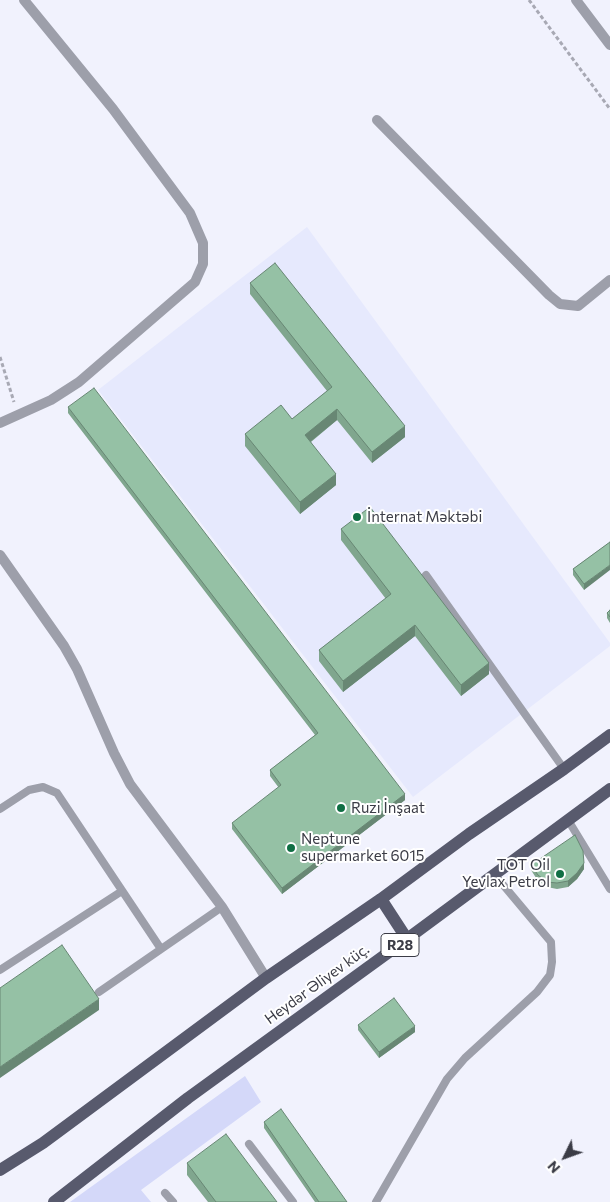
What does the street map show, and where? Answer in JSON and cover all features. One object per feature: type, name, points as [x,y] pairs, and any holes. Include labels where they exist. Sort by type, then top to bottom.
[{"type":"main road","points":[[0,1170],[43,1144],[266,978],[381,899],[469,834],[610,735]]},
{"type":"main road","name":"Heydər Əliyev küç.","points":[[54,1202],[188,1098],[408,940],[610,789]]},
{"type":"main road","points":[[381,899],[408,940]]},
{"type":"street","points":[[0,422],[51,400],[86,376],[195,282],[203,264],[203,243],[190,213],[113,109],[24,0]]},
{"type":"street","points":[[576,0],[610,45]]},
{"type":"street","points":[[377,120],[560,304],[578,306],[610,280]]},
{"type":"street","points":[[0,556],[73,661],[130,784],[222,907],[266,978]]},
{"type":"lane","points":[[426,575],[564,769]]},
{"type":"lane","points":[[0,809],[29,790],[43,787],[57,793],[161,949]]},
{"type":"lane","points":[[568,820],[610,889]]},
{"type":"lane","points":[[376,1202],[447,1079],[465,1058],[537,992],[550,975],[552,962],[551,942],[494,874]]},
{"type":"lane","points":[[0,970],[122,891]]},
{"type":"lane","points":[[99,992],[222,907]]},
{"type":"lane","points":[[249,1144],[293,1202]]},
{"type":"lane","points":[[165,1193],[173,1202]]},
{"type":"path","points":[[529,0],[610,109]]},
{"type":"path","points":[[0,358],[18,415]]},
{"type":"shaded area","name":"İnternat Məktəbi","points":[[307,227],[610,643],[610,646],[413,797],[98,390]]},
{"type":"shaded area","points":[[245,1076],[261,1102],[141,1190],[151,1202],[70,1202]]},
{"type":"building","points":[[275,263],[405,426],[372,452],[337,409],[305,435],[336,474],[300,502],[245,434],[281,405],[292,419],[332,387],[250,283]]},
{"type":"building","points":[[94,388],[405,794],[282,888],[232,823],[281,785],[270,770],[318,733],[68,407]]},
{"type":"building","points":[[370,507],[489,663],[461,685],[415,625],[343,681],[319,650],[391,594],[341,529]]},
{"type":"building","points":[[610,542],[610,565],[584,584],[573,569]]},
{"type":"building","points":[[575,835],[583,851],[584,863],[568,881],[547,882],[538,875],[531,865]]},
{"type":"building","points":[[62,945],[99,999],[0,1067],[0,988]]},
{"type":"building","points":[[394,998],[415,1026],[379,1052],[358,1025]]},
{"type":"building","points":[[281,1109],[347,1202],[319,1202],[264,1122]]},
{"type":"building","points":[[226,1134],[277,1202],[216,1202],[187,1163]]},
{"type":"place","name":"İnternat Məktəbi","points":[[357,517]]},
{"type":"place","name":"Ruzi İnşaat","points":[[341,808]]},
{"type":"place","name":"Neptune supermarket 6015","points":[[291,848]]},
{"type":"place","name":"TOT Oil Yevlax Petrol","points":[[560,874]]}]
